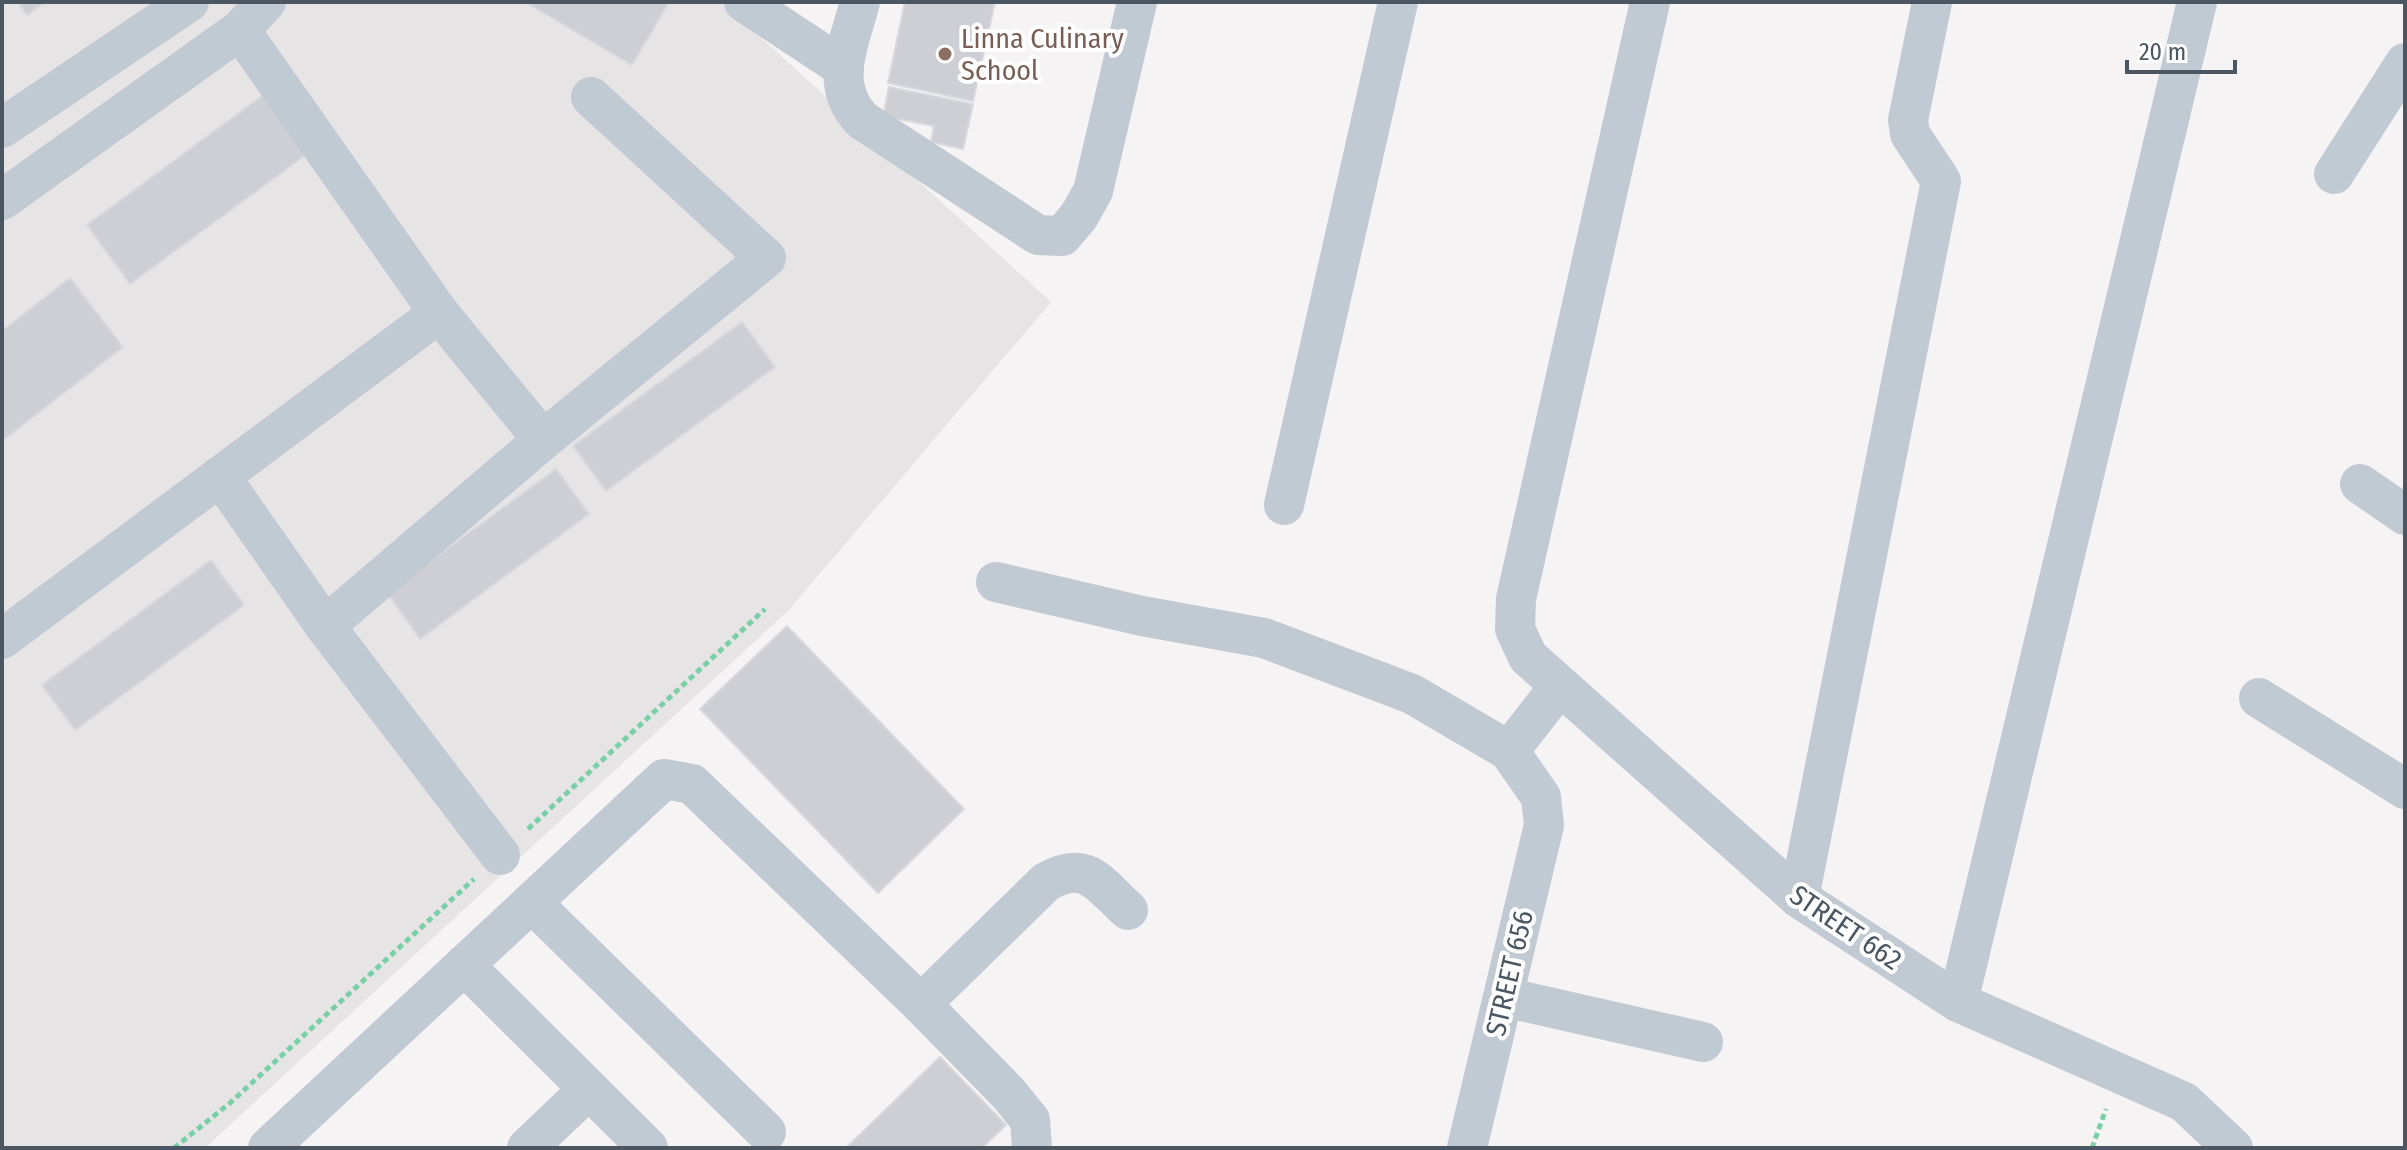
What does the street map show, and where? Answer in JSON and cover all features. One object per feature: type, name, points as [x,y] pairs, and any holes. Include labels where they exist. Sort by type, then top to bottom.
[{"type":"street","points":[[2,128],[189,2]]},
{"type":"street","points":[[744,2],[844,68]]},
{"type":"street","points":[[860,2],[844,68],[842,86],[847,104],[862,120],[1038,235],[1062,236],[1079,216],[1093,191],[1137,2]]},
{"type":"street","points":[[1284,505],[1398,2]]},
{"type":"street","name":"STREET 662","points":[[1650,2],[1516,599],[1515,629],[1528,657],[1799,898],[1958,1002],[2184,1102],[2233,1148]]},
{"type":"street","points":[[1799,898],[1941,181],[1910,134],[1908,120],[1932,2]]},
{"type":"street","points":[[1958,1002],[2197,2]]},
{"type":"street","points":[[2,200],[253,16],[439,313],[543,440]]},
{"type":"street","points":[[2334,174],[2405,63]]},
{"type":"street","points":[[325,626],[543,440],[766,258],[591,97]]},
{"type":"street","points":[[2,639],[439,313]]},
{"type":"street","points":[[220,476],[325,626],[500,855]]},
{"type":"street","points":[[2360,484],[2405,515]]},
{"type":"street","points":[[996,582],[1142,616],[1264,638],[1412,694],[1509,751],[1559,687]]},
{"type":"street","points":[[2259,698],[2405,789]]},
{"type":"street","name":"STREET 656","points":[[1467,1148],[1544,825],[1541,797],[1509,751]]},
{"type":"street","points":[[268,1148],[664,779],[692,784],[921,1004],[1009,1094],[1030,1120],[1032,1148]]},
{"type":"street","points":[[921,1004],[1046,882],[1066,871],[1086,872],[1128,910]]},
{"type":"street","points":[[533,904],[766,1132]]},
{"type":"street","points":[[464,965],[648,1148]]},
{"type":"street","points":[[1504,997],[1703,1042]]},
{"type":"street","points":[[527,1148],[589,1089]]},
{"type":"shaded area","points":[[2,2],[722,2],[1051,302],[789,610],[205,1148],[2,1148]]},
{"type":"building","points":[[18,2],[45,2],[27,15]]},
{"type":"building","points":[[525,2],[669,2],[632,65]]},
{"type":"building","points":[[905,2],[995,2],[973,101],[888,83]]},
{"type":"building","points":[[274,87],[318,146],[130,284],[87,225]]},
{"type":"building","points":[[889,87],[973,104],[963,149],[931,142],[934,126],[883,116]]},
{"type":"building","points":[[70,278],[123,347],[2,441],[2,331]]},
{"type":"building","points":[[742,322],[775,367],[606,491],[573,446]]},
{"type":"building","points":[[556,469],[589,514],[420,639],[387,593]]},
{"type":"building","points":[[211,560],[244,605],[75,730],[42,685]]},
{"type":"building","points":[[787,626],[964,809],[878,893],[700,709]]},
{"type":"building","points":[[940,1057],[1006,1125],[982,1148],[846,1148]]},
{"type":"place","name":"Linna Culinary School","points":[[945,54]]}]
